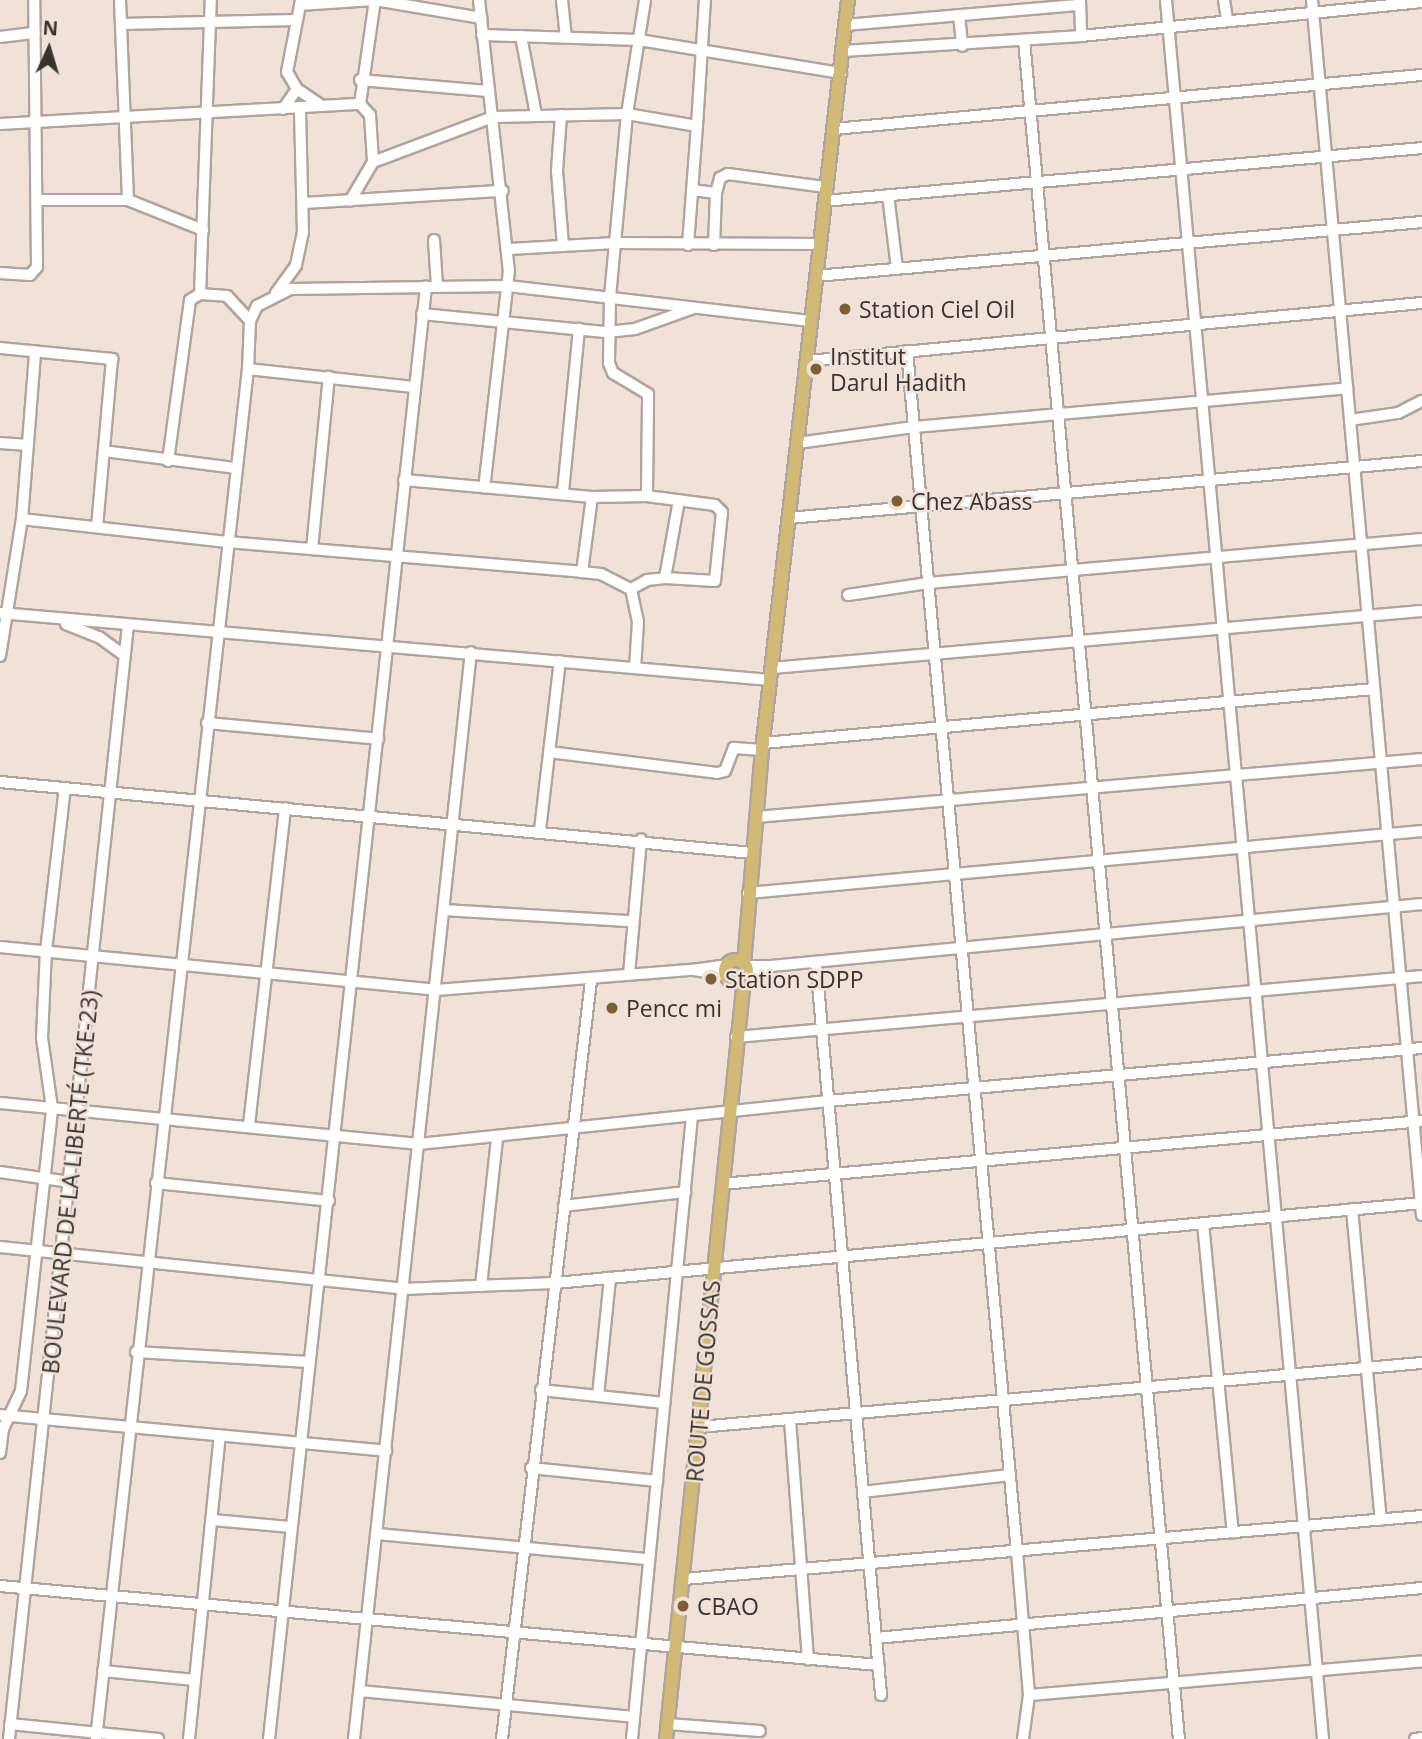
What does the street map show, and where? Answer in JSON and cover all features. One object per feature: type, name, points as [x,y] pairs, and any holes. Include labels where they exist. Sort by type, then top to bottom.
[{"type":"main road","name":"ROUTE DE GOSSAS","points":[[666,1739],[730,1112],[737,1023],[737,971],[753,853],[848,0]]},
{"type":"street","points":[[0,273],[35,273],[39,201],[34,0]]},
{"type":"street","points":[[120,0],[128,200]]},
{"type":"street","points":[[200,294],[204,112],[211,0]]},
{"type":"street","points":[[350,201],[373,162],[370,115],[360,104],[360,80],[374,0]]},
{"type":"street","points":[[322,106],[298,89],[287,72],[301,2],[374,0],[481,18]]},
{"type":"street","points":[[479,0],[509,249],[508,286],[484,488]]},
{"type":"street","points":[[562,0],[566,38]]},
{"type":"street","points":[[645,0],[627,114],[607,332],[614,373],[649,394],[647,496]]},
{"type":"street","points":[[1166,0],[1323,1739]]},
{"type":"street","points":[[1224,0],[1227,20]]},
{"type":"street","points":[[0,1247],[403,1289],[555,1283],[1352,1209],[1422,1207],[1418,1121],[1407,1050],[1312,0]]},
{"type":"street","points":[[688,245],[706,1]]},
{"type":"street","points":[[845,25],[1080,2],[1082,36]]},
{"type":"street","points":[[844,51],[962,46],[1082,36],[1382,3],[1422,2]]},
{"type":"street","points":[[959,15],[962,46]]},
{"type":"street","points":[[121,24],[296,20]]},
{"type":"street","points":[[0,37],[35,33]]},
{"type":"street","points":[[482,35],[639,40],[841,73]]},
{"type":"street","points":[[521,36],[536,115]]},
{"type":"street","points":[[1024,40],[1179,1739]]},
{"type":"street","points":[[834,129],[1422,75]]},
{"type":"street","points":[[360,80],[488,91]]},
{"type":"street","points":[[283,109],[298,89]]},
{"type":"street","points":[[0,124],[38,124],[360,104]]},
{"type":"street","points":[[274,295],[296,265],[304,203],[300,108]]},
{"type":"street","points":[[373,162],[493,117],[627,114],[696,126]]},
{"type":"street","points":[[561,115],[557,191],[563,246]]},
{"type":"street","points":[[824,201],[1422,148]]},
{"type":"street","points":[[714,245],[716,193],[720,177],[728,174],[826,187]]},
{"type":"street","points":[[692,190],[716,193]]},
{"type":"street","points":[[304,203],[502,191]]},
{"type":"street","points":[[888,195],[897,268]]},
{"type":"street","points":[[39,201],[128,200],[203,230]]},
{"type":"street","points":[[816,276],[1422,222]]},
{"type":"street","points":[[435,240],[438,286]]},
{"type":"street","points":[[509,249],[615,243],[820,244]]},
{"type":"street","points":[[269,1739],[280,1612],[329,1201],[369,816],[390,644],[413,387],[426,286]]},
{"type":"street","points":[[96,1736],[127,1427],[248,369],[250,321],[257,306],[274,295],[291,289],[508,286],[812,321]]},
{"type":"street","points":[[168,461],[190,300],[200,294],[227,296],[250,321]]},
{"type":"street","points":[[808,361],[1422,303]]},
{"type":"street","points":[[422,314],[607,332],[635,329],[696,307]]},
{"type":"street","points":[[563,492],[579,329]]},
{"type":"street","points":[[0,348],[113,359],[97,526]]},
{"type":"street","points":[[907,351],[1029,1695],[1023,1739]]},
{"type":"street","points":[[0,656],[2,613],[22,519],[35,352]]},
{"type":"street","points":[[248,369],[413,387]]},
{"type":"street","points":[[312,548],[329,377]]},
{"type":"street","points":[[797,443],[914,426],[1347,388]]},
{"type":"street","points":[[1350,420],[1398,413],[1422,401]]},
{"type":"street","points":[[0,443],[28,445]]},
{"type":"street","points":[[104,451],[235,468]]},
{"type":"street","points":[[789,518],[1422,461]]},
{"type":"street","points":[[404,480],[563,492],[592,497],[647,496],[721,507],[717,577],[710,582],[665,578],[647,580],[631,590]]},
{"type":"street","points":[[582,572],[592,497]]},
{"type":"street","points":[[665,578],[679,500]]},
{"type":"street","points":[[22,519],[227,542],[601,574],[631,590],[638,622],[635,668]]},
{"type":"street","points":[[848,595],[928,583],[1422,539]]},
{"type":"street","points":[[2,613],[390,644],[635,668],[771,674],[934,654],[1422,611]]},
{"type":"street","points":[[49,618],[92,634],[124,655]]},
{"type":"street","name":"BOULEVARD DE LA LIBERTÉ (TKE-23)","points":[[9,1739],[95,955],[128,625]]},
{"type":"street","points":[[354,1739],[471,652]]},
{"type":"street","points":[[540,830],[561,661]]},
{"type":"street","points":[[549,752],[717,773],[725,771],[734,748],[1374,689]]},
{"type":"street","points":[[207,723],[378,739]]},
{"type":"street","points":[[756,817],[1422,760]]},
{"type":"street","points":[[0,782],[197,802],[641,839],[753,853]]},
{"type":"street","points":[[0,1452],[5,1416],[21,1391],[52,1108],[42,1054],[46,951],[65,788]]},
{"type":"street","points":[[249,1125],[285,808]]},
{"type":"street","points":[[748,893],[1422,831]]},
{"type":"street","points":[[629,974],[631,921],[641,839]]},
{"type":"street","points":[[0,947],[436,990],[591,980],[629,974],[692,970],[737,971],[1422,904]]},
{"type":"street","points":[[444,910],[631,921]]},
{"type":"street","points":[[816,962],[881,1695]]},
{"type":"street","points":[[736,1037],[1422,976]]},
{"type":"street","points":[[502,1739],[531,1468],[591,980]]},
{"type":"street","points":[[0,1103],[249,1125],[419,1144],[497,1138],[828,1101],[1422,1048]]},
{"type":"street","points":[[632,1739],[692,1116]]},
{"type":"street","points":[[723,1184],[1418,1121]]},
{"type":"street","points":[[481,1286],[497,1138]]},
{"type":"street","points":[[0,1172],[70,1182]]},
{"type":"street","points":[[156,1183],[329,1201]]},
{"type":"street","points":[[564,1206],[685,1192]]},
{"type":"street","points":[[1352,1209],[1364,1368],[1381,1520]]},
{"type":"street","points":[[1203,1223],[1233,1534]]},
{"type":"street","points":[[598,1396],[610,1278]]},
{"type":"street","points":[[136,1352],[309,1362]]},
{"type":"street","points":[[699,1427],[1422,1363]]},
{"type":"street","points":[[541,1390],[664,1403]]},
{"type":"street","points":[[5,1416],[386,1451]]},
{"type":"street","points":[[790,1420],[808,1659]]},
{"type":"street","points":[[189,1739],[220,1436]]},
{"type":"street","points":[[531,1468],[657,1481]]},
{"type":"street","points":[[863,1492],[1009,1475]]},
{"type":"street","points":[[684,1579],[803,1572],[1422,1516]]},
{"type":"street","points":[[212,1520],[290,1527]]},
{"type":"street","points":[[377,1534],[649,1559]]},
{"type":"street","points":[[0,1586],[878,1665]]},
{"type":"street","points":[[876,1638],[1422,1588]]},
{"type":"street","points":[[1029,1695],[1422,1661]]},
{"type":"street","points":[[103,1671],[195,1680]]},
{"type":"street","points":[[360,1691],[634,1717]]},
{"type":"street","points":[[10,1724],[96,1736],[158,1739]]},
{"type":"street","points":[[668,1724],[760,1731]]},
{"type":"street","points":[[1415,1739],[1422,1738]]},
{"type":"place","name":"Station Ciel Oil","points":[[845,309]]},
{"type":"place","name":"Institut Darul Hadith","points":[[816,369]]},
{"type":"place","name":"Chez Abass","points":[[897,501]]},
{"type":"place","name":"Station SDPP","points":[[711,979]]},
{"type":"place","name":"Pencc mi","points":[[612,1008]]},
{"type":"place","name":"CBAO","points":[[683,1606]]}]
